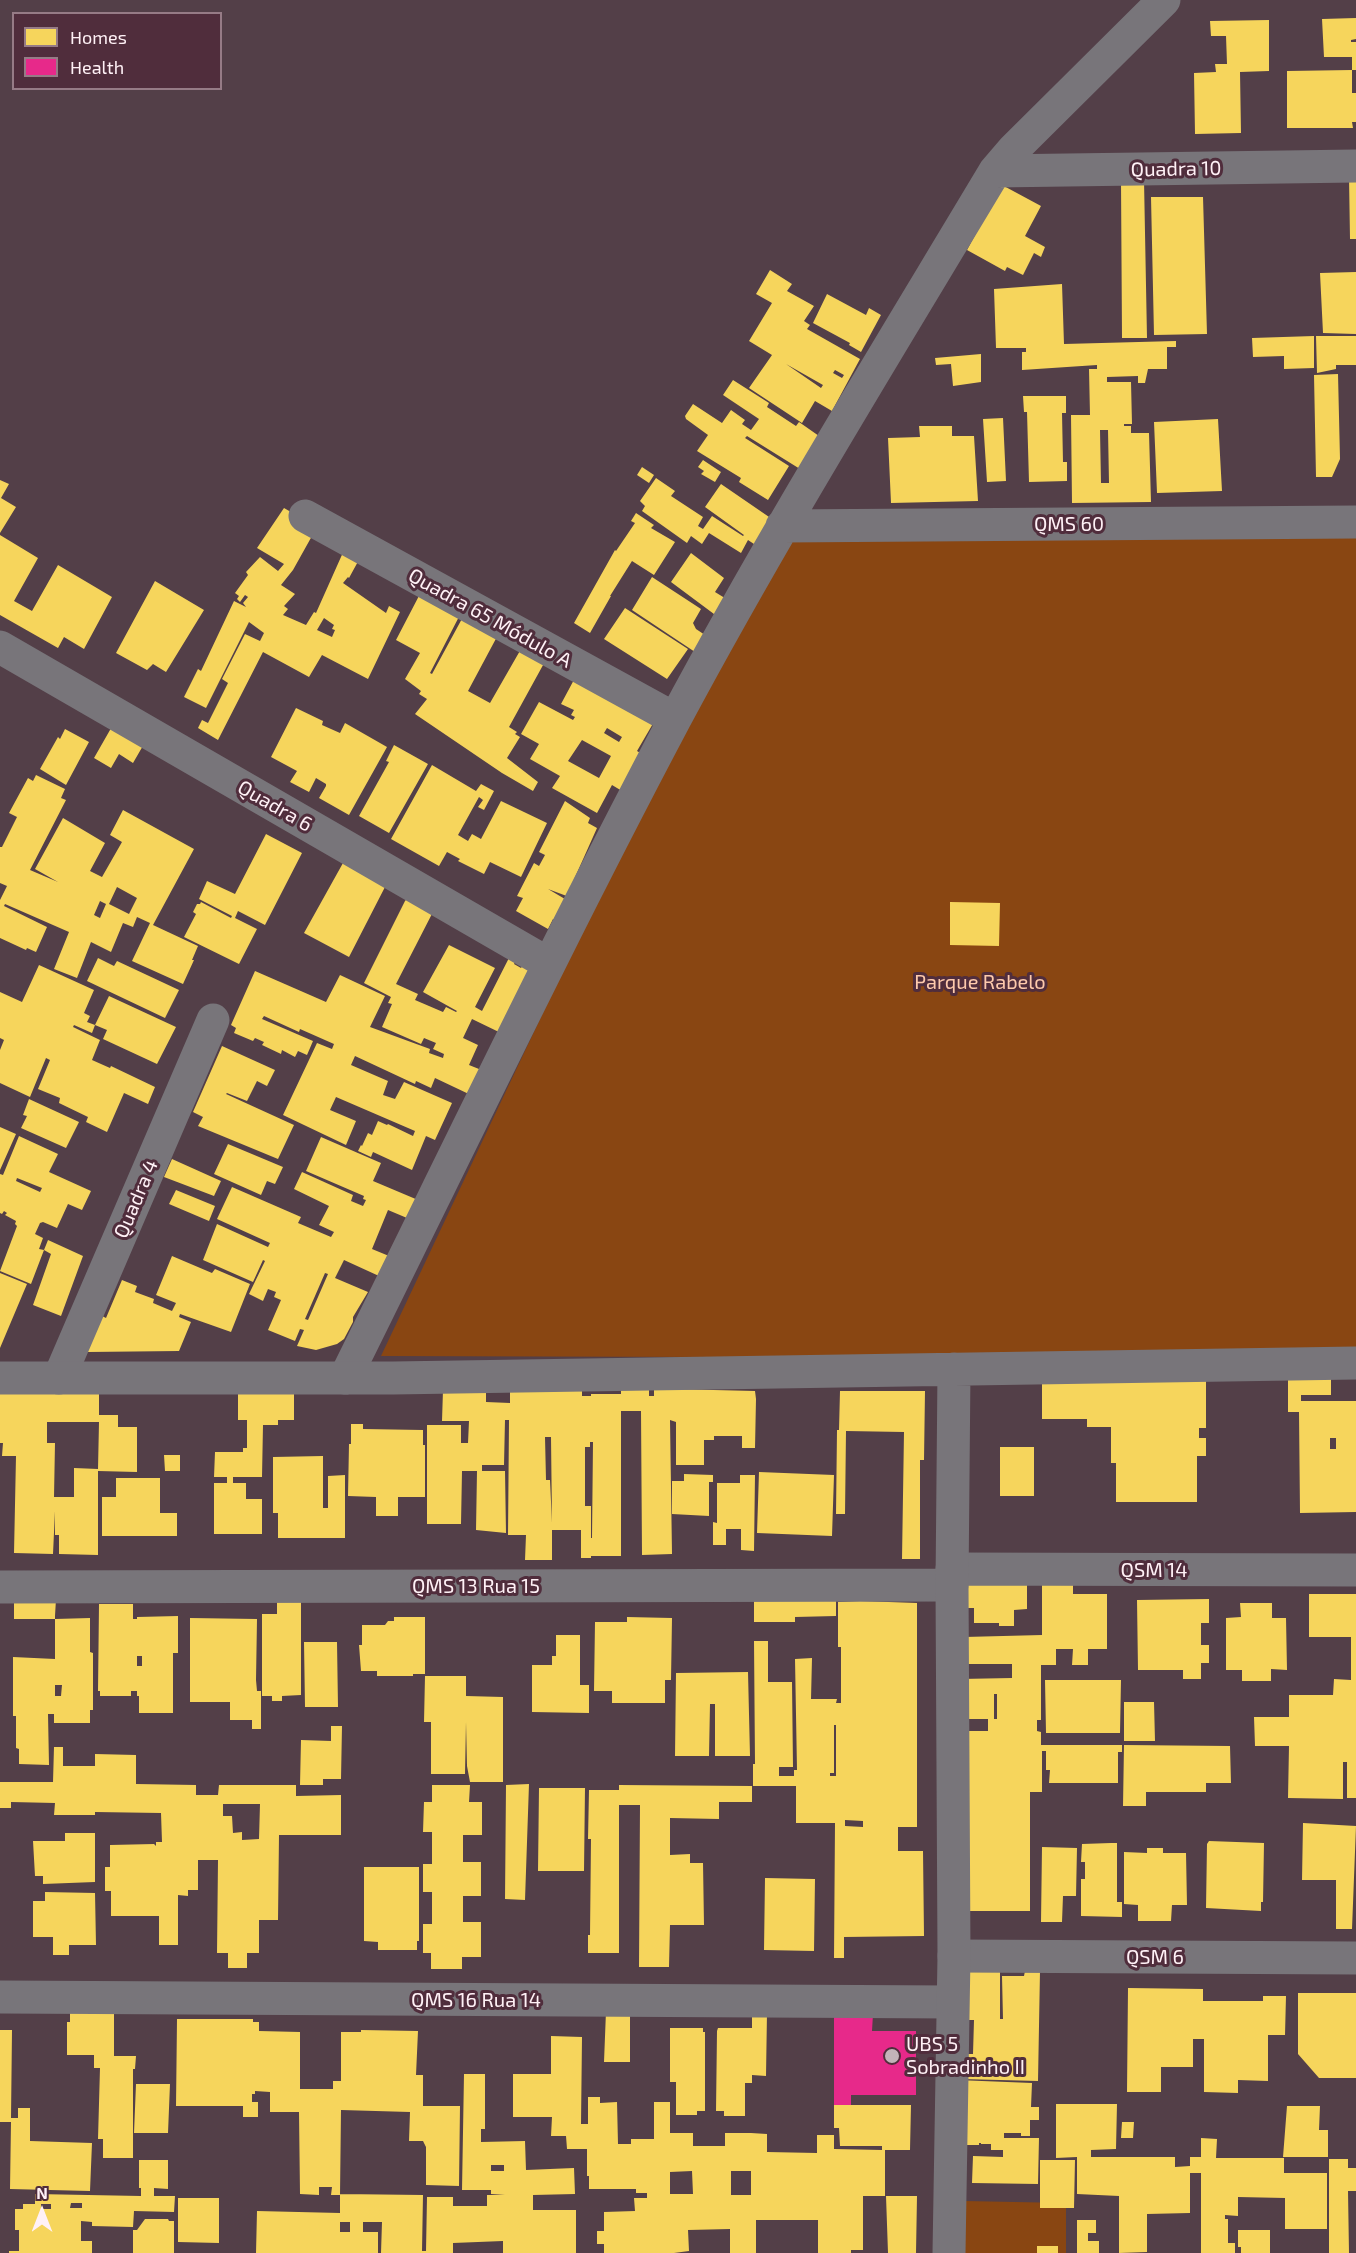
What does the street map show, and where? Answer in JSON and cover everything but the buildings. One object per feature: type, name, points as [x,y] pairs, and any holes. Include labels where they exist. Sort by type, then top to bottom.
[{"type":"street","points":[[345,1378],[549,964],[675,719],[782,526],[995,171],[1013,150],[1164,0]]},
{"type":"street","name":"Quadra 10","points":[[995,171],[1356,166]]},
{"type":"street","name":"Quadra 65 Módulo A","points":[[305,516],[675,719]]},
{"type":"street","name":"QMS 60","points":[[782,526],[1356,522]]},
{"type":"street","name":"Quadra 6","points":[[0,648],[549,964]]},
{"type":"street","name":"Quadra 4","points":[[59,1378],[213,1020]]},
{"type":"street","points":[[0,1378],[345,1378],[1356,1363]]},
{"type":"street","points":[[950,2253],[954,1956],[952,1577],[954,1369]]},
{"type":"street","name":"QSM 14","points":[[952,1577],[1356,1570]]},
{"type":"street","name":"QMS 13 Rua 15","points":[[0,1587],[952,1577]]},
{"type":"street","name":"QSM 6","points":[[954,1956],[1356,1958]]},
{"type":"street","name":"QMS 16 Rua 14","points":[[0,1997],[952,2002]]},
{"type":"green space","name":"Parque Rabelo","points":[[1356,526],[1356,1359],[381,1356],[557,983],[785,532]]},
{"type":"green space","points":[[964,2201],[1066,2203],[1066,2253],[964,2253]]},
{"type":"place","name":"UBS 5 Sobradinho II","points":[[892,2056]]}]
